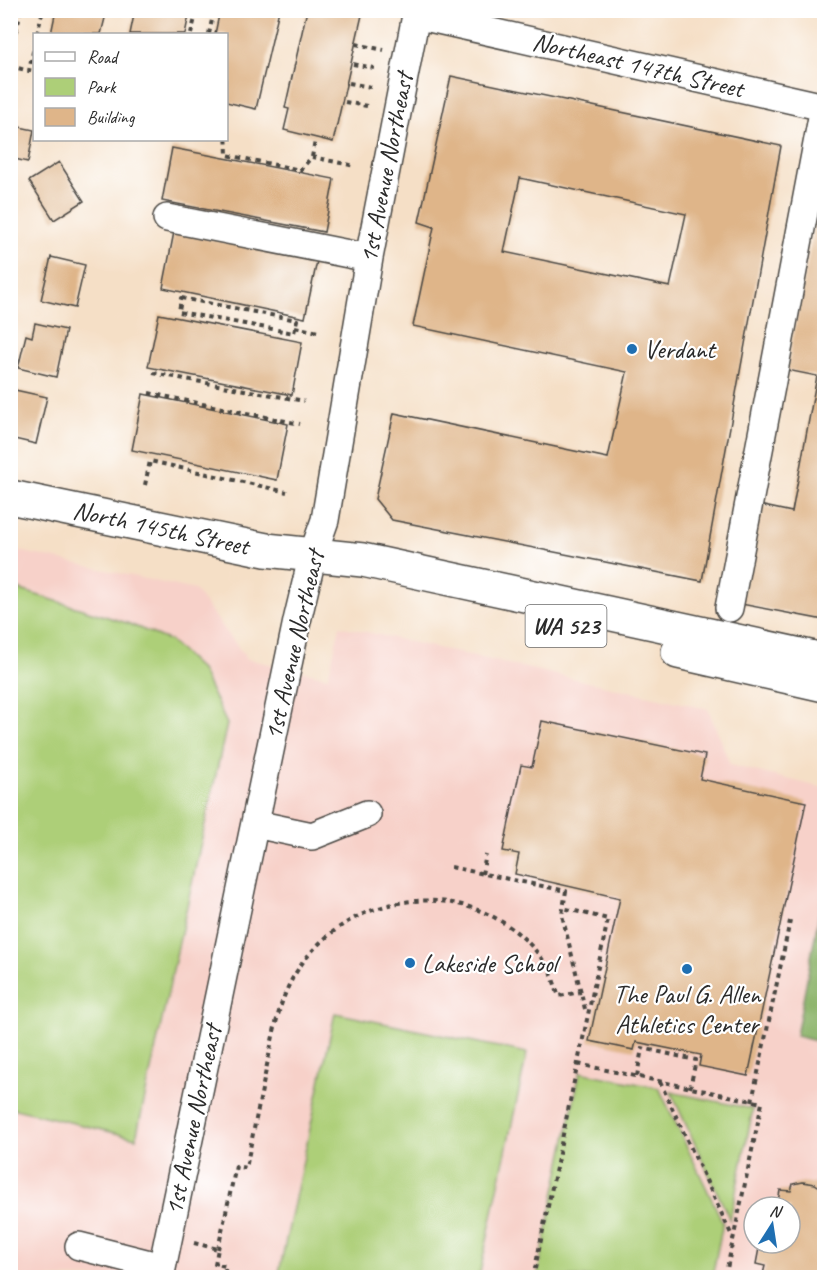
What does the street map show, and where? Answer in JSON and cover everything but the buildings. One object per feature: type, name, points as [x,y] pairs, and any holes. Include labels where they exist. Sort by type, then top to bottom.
[{"type":"main road","name":"North 145th Street","points":[[10,496],[266,550],[313,554]]},
{"type":"main road","name":"WA 523","points":[[313,554],[363,560],[825,660]]},
{"type":"main road","name":"WA 523","points":[[313,554],[357,579],[825,686]]},
{"type":"street","name":"Northeast 147th Street","points":[[416,13],[824,107]]},
{"type":"street","name":"1st Avenue Northeast","points":[[161,1272],[313,554],[325,520],[369,258],[416,13]]},
{"type":"street","points":[[729,608],[824,107]]},
{"type":"street","points":[[167,218],[369,258]]},
{"type":"street","points":[[255,824],[312,836],[367,814]]},
{"type":"street","points":[[79,1246],[161,1272]]},
{"type":"path","points":[[10,58],[21,10]]},
{"type":"path","points":[[37,33],[43,10]]},
{"type":"path","points":[[191,33],[197,10]]},
{"type":"path","points":[[209,33],[214,10]]},
{"type":"path","points":[[356,44],[387,50]]},
{"type":"path","points":[[10,66],[29,71],[33,52]]},
{"type":"path","points":[[353,64],[374,68]]},
{"type":"path","points":[[349,82],[370,87]]},
{"type":"path","points":[[345,102],[367,106]]},
{"type":"path","points":[[226,141],[227,155],[300,170],[312,157],[315,141]]},
{"type":"path","points":[[312,157],[355,166]]},
{"type":"path","points":[[182,298],[297,320],[295,327],[294,333],[179,312],[182,298]]},
{"type":"path","points":[[295,327],[318,332]]},
{"type":"path","points":[[153,373],[304,401]]},
{"type":"path","points":[[149,393],[300,423]]},
{"type":"path","points":[[145,485],[150,461],[287,492]]},
{"type":"path","points":[[482,874],[486,855]]},
{"type":"path","points":[[451,867],[566,891],[562,915],[587,1017]]},
{"type":"path","points":[[223,1278],[226,1266],[215,1264],[218,1249],[237,1166],[246,1168],[281,999],[296,972],[316,946],[337,927],[398,902],[426,899],[467,906],[492,915],[513,928],[534,948],[549,969],[559,996],[581,992]]},
{"type":"path","points":[[533,1278],[608,919],[563,908]]},
{"type":"path","points":[[752,1101],[790,921]]},
{"type":"path","points":[[637,1076],[642,1048],[696,1060],[690,1088]]},
{"type":"path","points":[[578,1064],[762,1103],[725,1278]]},
{"type":"path","points":[[660,1081],[734,1239]]},
{"type":"path","points":[[190,1243],[218,1249]]},
{"type":"shaded area","name":"Lakeside School","points":[[11,549],[195,590],[247,659],[328,677],[340,626],[708,709],[730,765],[824,788],[824,889],[797,1036],[824,1043],[824,1277],[11,1278]]},
{"type":"green space","points":[[11,587],[127,623],[170,641],[201,670],[227,724],[136,1138],[11,1108]]},
{"type":"green space","points":[[824,889],[824,1043],[796,1036]]},
{"type":"green space","points":[[335,1013],[527,1053],[479,1277],[278,1277]]},
{"type":"green space","points":[[580,1072],[659,1088],[723,1223],[712,1277],[537,1277]]},
{"type":"green space","points":[[671,1092],[753,1109],[730,1220]]},
{"type":"place","name":"Verdant","points":[[632,349]]},
{"type":"place","name":"Lakeside School","points":[[410,963]]},
{"type":"place","name":"The Paul G. Allen Athletics Center","points":[[687,969]]}]
